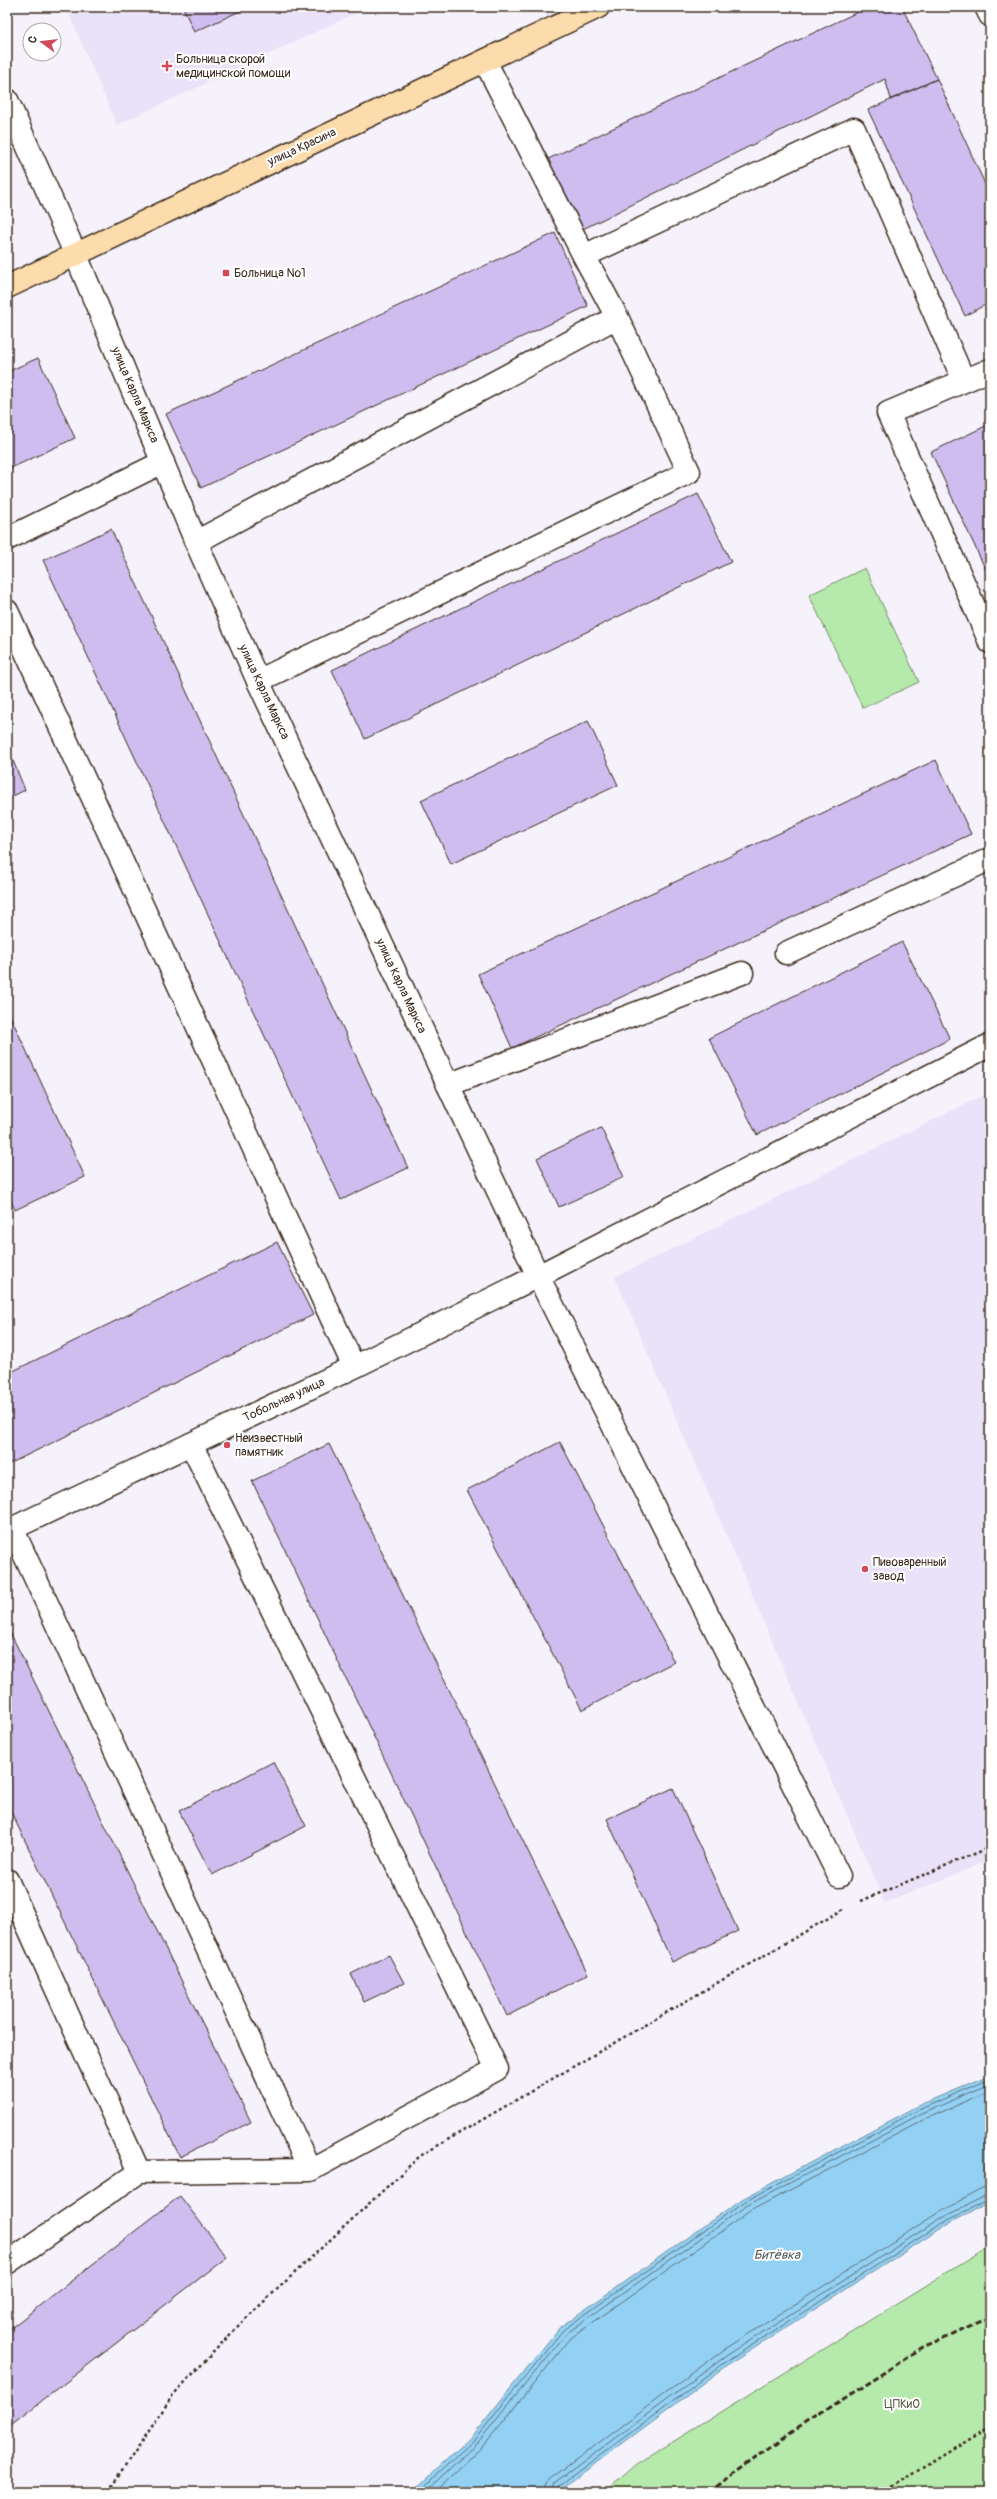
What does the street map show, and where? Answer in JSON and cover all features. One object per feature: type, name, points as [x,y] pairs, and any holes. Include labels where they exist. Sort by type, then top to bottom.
[{"type":"main road","name":"улица Красина","points":[[7,287],[75,253],[598,7]]},
{"type":"street","points":[[986,7],[990,15]]},
{"type":"street","points":[[258,681],[689,472],[618,317],[584,256],[485,61]]},
{"type":"street","name":"улица Карла Маркса","points":[[7,100],[75,253],[196,542],[258,681],[538,1276],[839,1876]]},
{"type":"street","points":[[584,256],[854,129],[964,381]]},
{"type":"street","points":[[196,542],[618,317]]},
{"type":"street","points":[[990,370],[888,413],[990,642]]},
{"type":"street","points":[[7,539],[163,462]]},
{"type":"street","points":[[7,611],[354,1367]]},
{"type":"street","points":[[786,953],[990,858]]},
{"type":"street","points":[[448,1085],[742,973]]},
{"type":"street","name":"Тобольная улица","points":[[9,1530],[354,1367],[538,1276],[990,1045]]},
{"type":"street","points":[[7,2263],[139,2172],[310,2170],[497,2070],[191,1444]]},
{"type":"street","points":[[9,1530],[310,2170]]},
{"type":"street","points":[[7,1880],[139,2172]]},
{"type":"path","points":[[856,1903],[990,1847]]},
{"type":"path","points":[[108,2492],[173,2395],[240,2324],[420,2156],[849,1906]]},
{"type":"path","points":[[881,2492],[990,2426]]},
{"type":"shaded area","name":"Больница скорой медицинской помощи","points":[[66,7],[369,7],[117,125]]},
{"type":"shaded area","name":"Пивоваренный завод","points":[[990,1092],[990,1860],[885,1903],[615,1277]]},
{"type":"green space","points":[[865,568],[919,682],[863,708],[809,595]]},
{"type":"green space","name":"ЦПКиО","points":[[990,2246],[990,2492],[605,2492],[637,2464]]},
{"type":"water","name":"Битёвка","points":[[990,2075],[990,2202],[951,2222],[731,2363],[557,2492],[412,2492],[473,2435],[560,2327],[742,2199],[915,2107]]},
{"type":"building","points":[[183,7],[249,7],[194,32]]},
{"type":"building","points":[[868,7],[902,7],[937,79],[891,99],[885,79],[581,230],[544,161]]},
{"type":"building","points":[[937,79],[990,195],[990,302],[965,316],[868,110]]},
{"type":"building","points":[[555,233],[588,306],[201,488],[166,414]]},
{"type":"building","points":[[38,358],[75,438],[7,470],[7,372]]},
{"type":"building","points":[[990,424],[990,579],[931,452]]},
{"type":"building","points":[[698,494],[731,562],[365,739],[332,670]]},
{"type":"building","points":[[111,529],[408,1168],[341,1200],[43,560]]},
{"type":"building","points":[[588,721],[618,785],[451,864],[421,800]]},
{"type":"building","points":[[7,746],[25,790],[7,799]]},
{"type":"building","points":[[936,760],[971,834],[512,1048],[478,974]]},
{"type":"building","points":[[902,942],[950,1039],[757,1135],[709,1038]]},
{"type":"building","points":[[7,1009],[85,1177],[15,1210],[7,1192]]},
{"type":"building","points":[[601,1128],[624,1177],[559,1207],[537,1158]]},
{"type":"building","points":[[277,1242],[313,1315],[7,1465],[7,1374]]},
{"type":"building","points":[[560,1442],[674,1662],[582,1710],[467,1490]]},
{"type":"building","points":[[329,1444],[588,1974],[507,2016],[252,1481]]},
{"type":"building","points":[[7,1626],[251,2122],[180,2157],[7,1804]]},
{"type":"building","points":[[273,1762],[306,1826],[212,1875],[179,1811]]},
{"type":"building","points":[[673,1788],[738,1931],[672,1962],[607,1819]]},
{"type":"building","points":[[389,1955],[404,1983],[364,2002],[351,1974]]},
{"type":"building","points":[[180,2196],[227,2257],[7,2428],[7,2331]]},
{"type":"railway","points":[[709,2492],[786,2436],[922,2348],[990,2318]]},
{"type":"place","name":"Больница скорой медицинской помощи","points":[[167,66]]},
{"type":"place","name":"Больница №1","points":[[226,273]]},
{"type":"place","name":"Неизвестный памятник","points":[[227,1445]]},
{"type":"place","name":"Пивоваренный завод","points":[[865,1569]]}]
